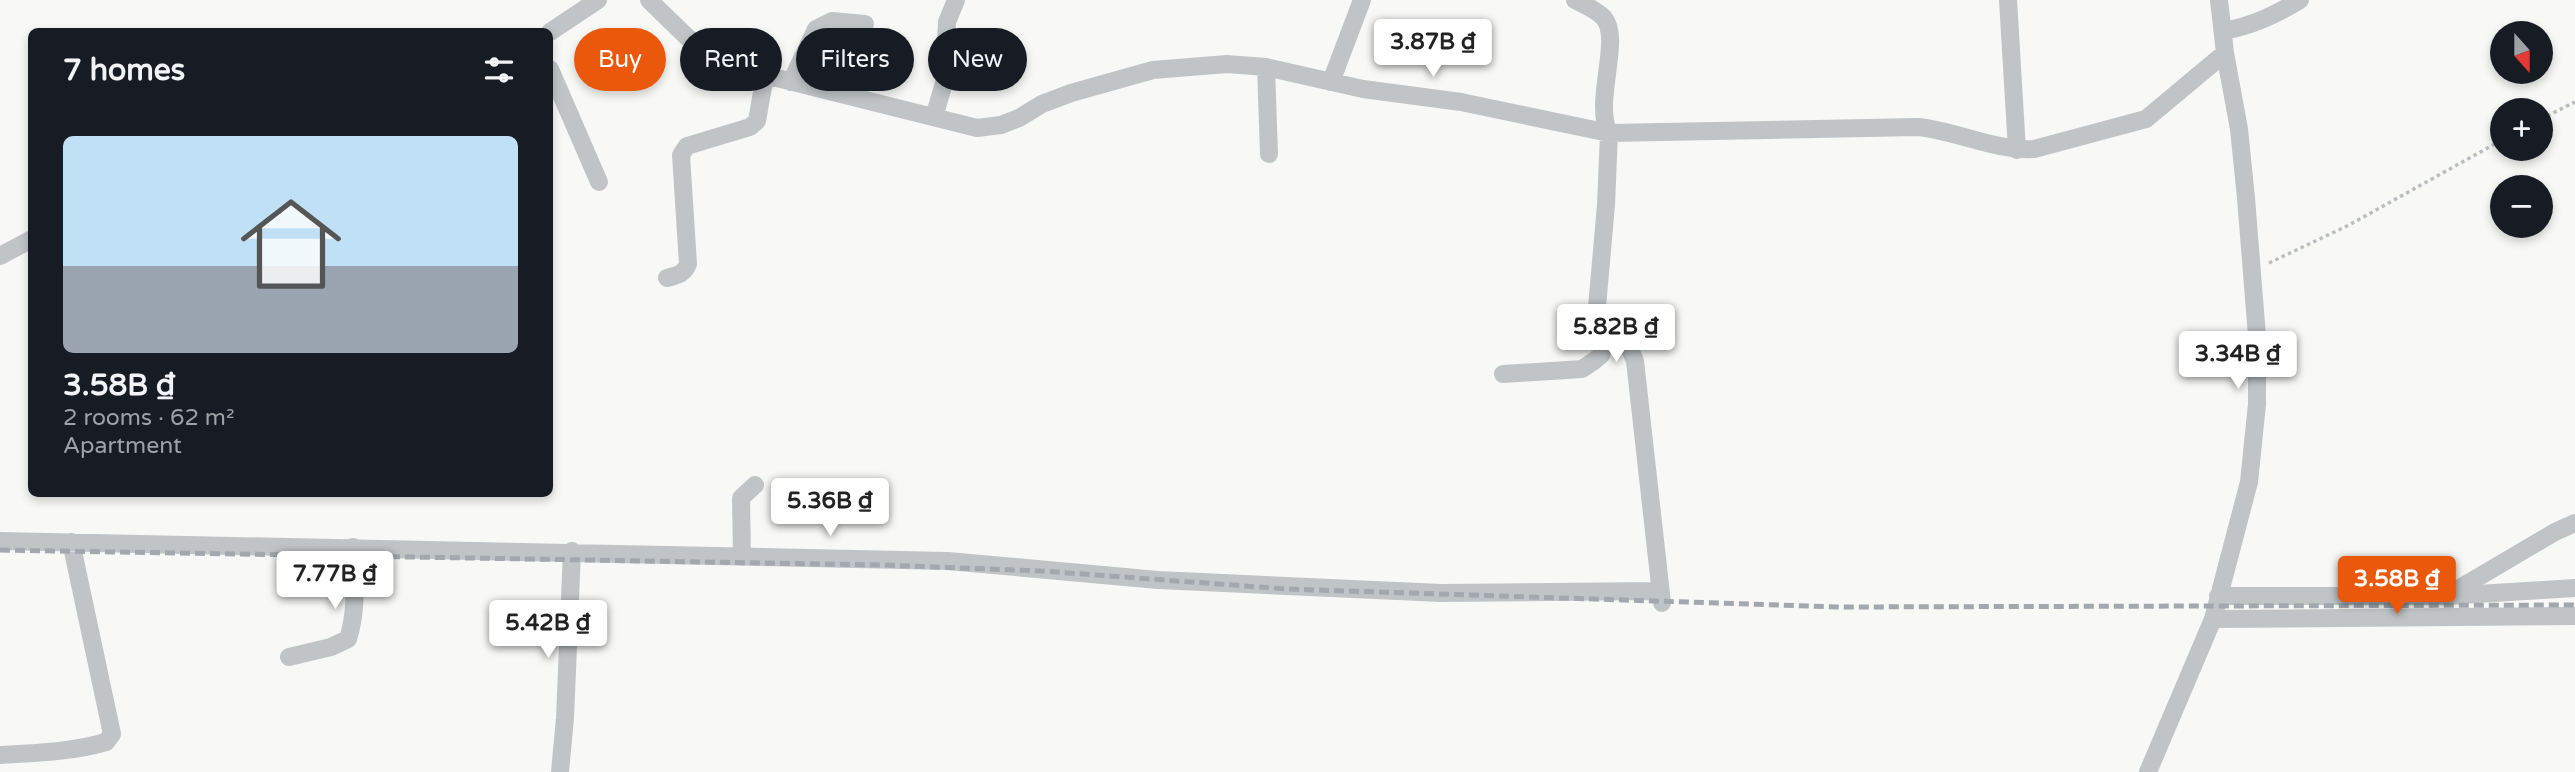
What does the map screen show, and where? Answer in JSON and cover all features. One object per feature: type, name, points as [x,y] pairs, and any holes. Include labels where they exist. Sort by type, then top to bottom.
[{"type":"street","points":[[553,30],[598,0]]},
{"type":"street","points":[[649,0],[680,30]]},
{"type":"street","points":[[934,117],[944,83],[947,22],[956,0]]},
{"type":"street","points":[[1331,82],[1362,0]]},
{"type":"street","points":[[1503,374],[1582,369],[1601,355],[1603,347],[1597,307],[1606,205],[1609,133],[1604,125],[1604,99],[1610,37],[1607,22],[1602,15],[1575,0]]},
{"type":"street","points":[[2008,0],[2017,150]]},
{"type":"street","points":[[2148,772],[2213,619],[2249,482],[2257,404],[2259,366],[2239,129],[2225,53],[2219,0]]},
{"type":"street","points":[[2223,32],[2273,17],[2300,0]]},
{"type":"street","points":[[791,82],[816,29],[832,21],[865,24]]},
{"type":"street","points":[[782,80],[977,128],[1000,125],[1071,93],[1153,70],[1227,64],[1266,67],[1363,89],[1461,102],[1609,133],[1918,127],[1955,133],[1997,147],[2017,150],[2054,145],[2146,119],[2225,53]]},
{"type":"street","points":[[1266,67],[1269,154]]},
{"type":"street","points":[[553,76],[599,181]]},
{"type":"street","points":[[667,278],[686,271],[688,264],[681,155],[687,146],[750,127],[757,121],[762,91]]},
{"type":"street","points":[[0,257],[28,241]]},
{"type":"street","points":[[0,541],[948,561],[1158,580],[1441,593],[1660,597],[1635,361],[1628,342],[1597,307]]},
{"type":"street","points":[[742,555],[741,498],[755,485]]},
{"type":"street","points":[[2445,596],[2575,523]]},
{"type":"street","points":[[0,755],[97,745],[106,742],[112,734],[71,542]]},
{"type":"street","points":[[289,657],[331,647],[348,639],[356,593],[353,547]]},
{"type":"street","points":[[560,772],[572,551]]},
{"type":"street","points":[[2218,596],[2445,596],[2575,589]]},
{"type":"street","points":[[2213,619],[2575,616]]},
{"type":"path","points":[[2553,114],[2575,102]]},
{"type":"path","points":[[2252,270],[2349,225],[2490,147]]},
{"type":"railway","points":[[0,550],[882,565],[1042,571],[1286,589],[1839,607],[2575,605]]}]
